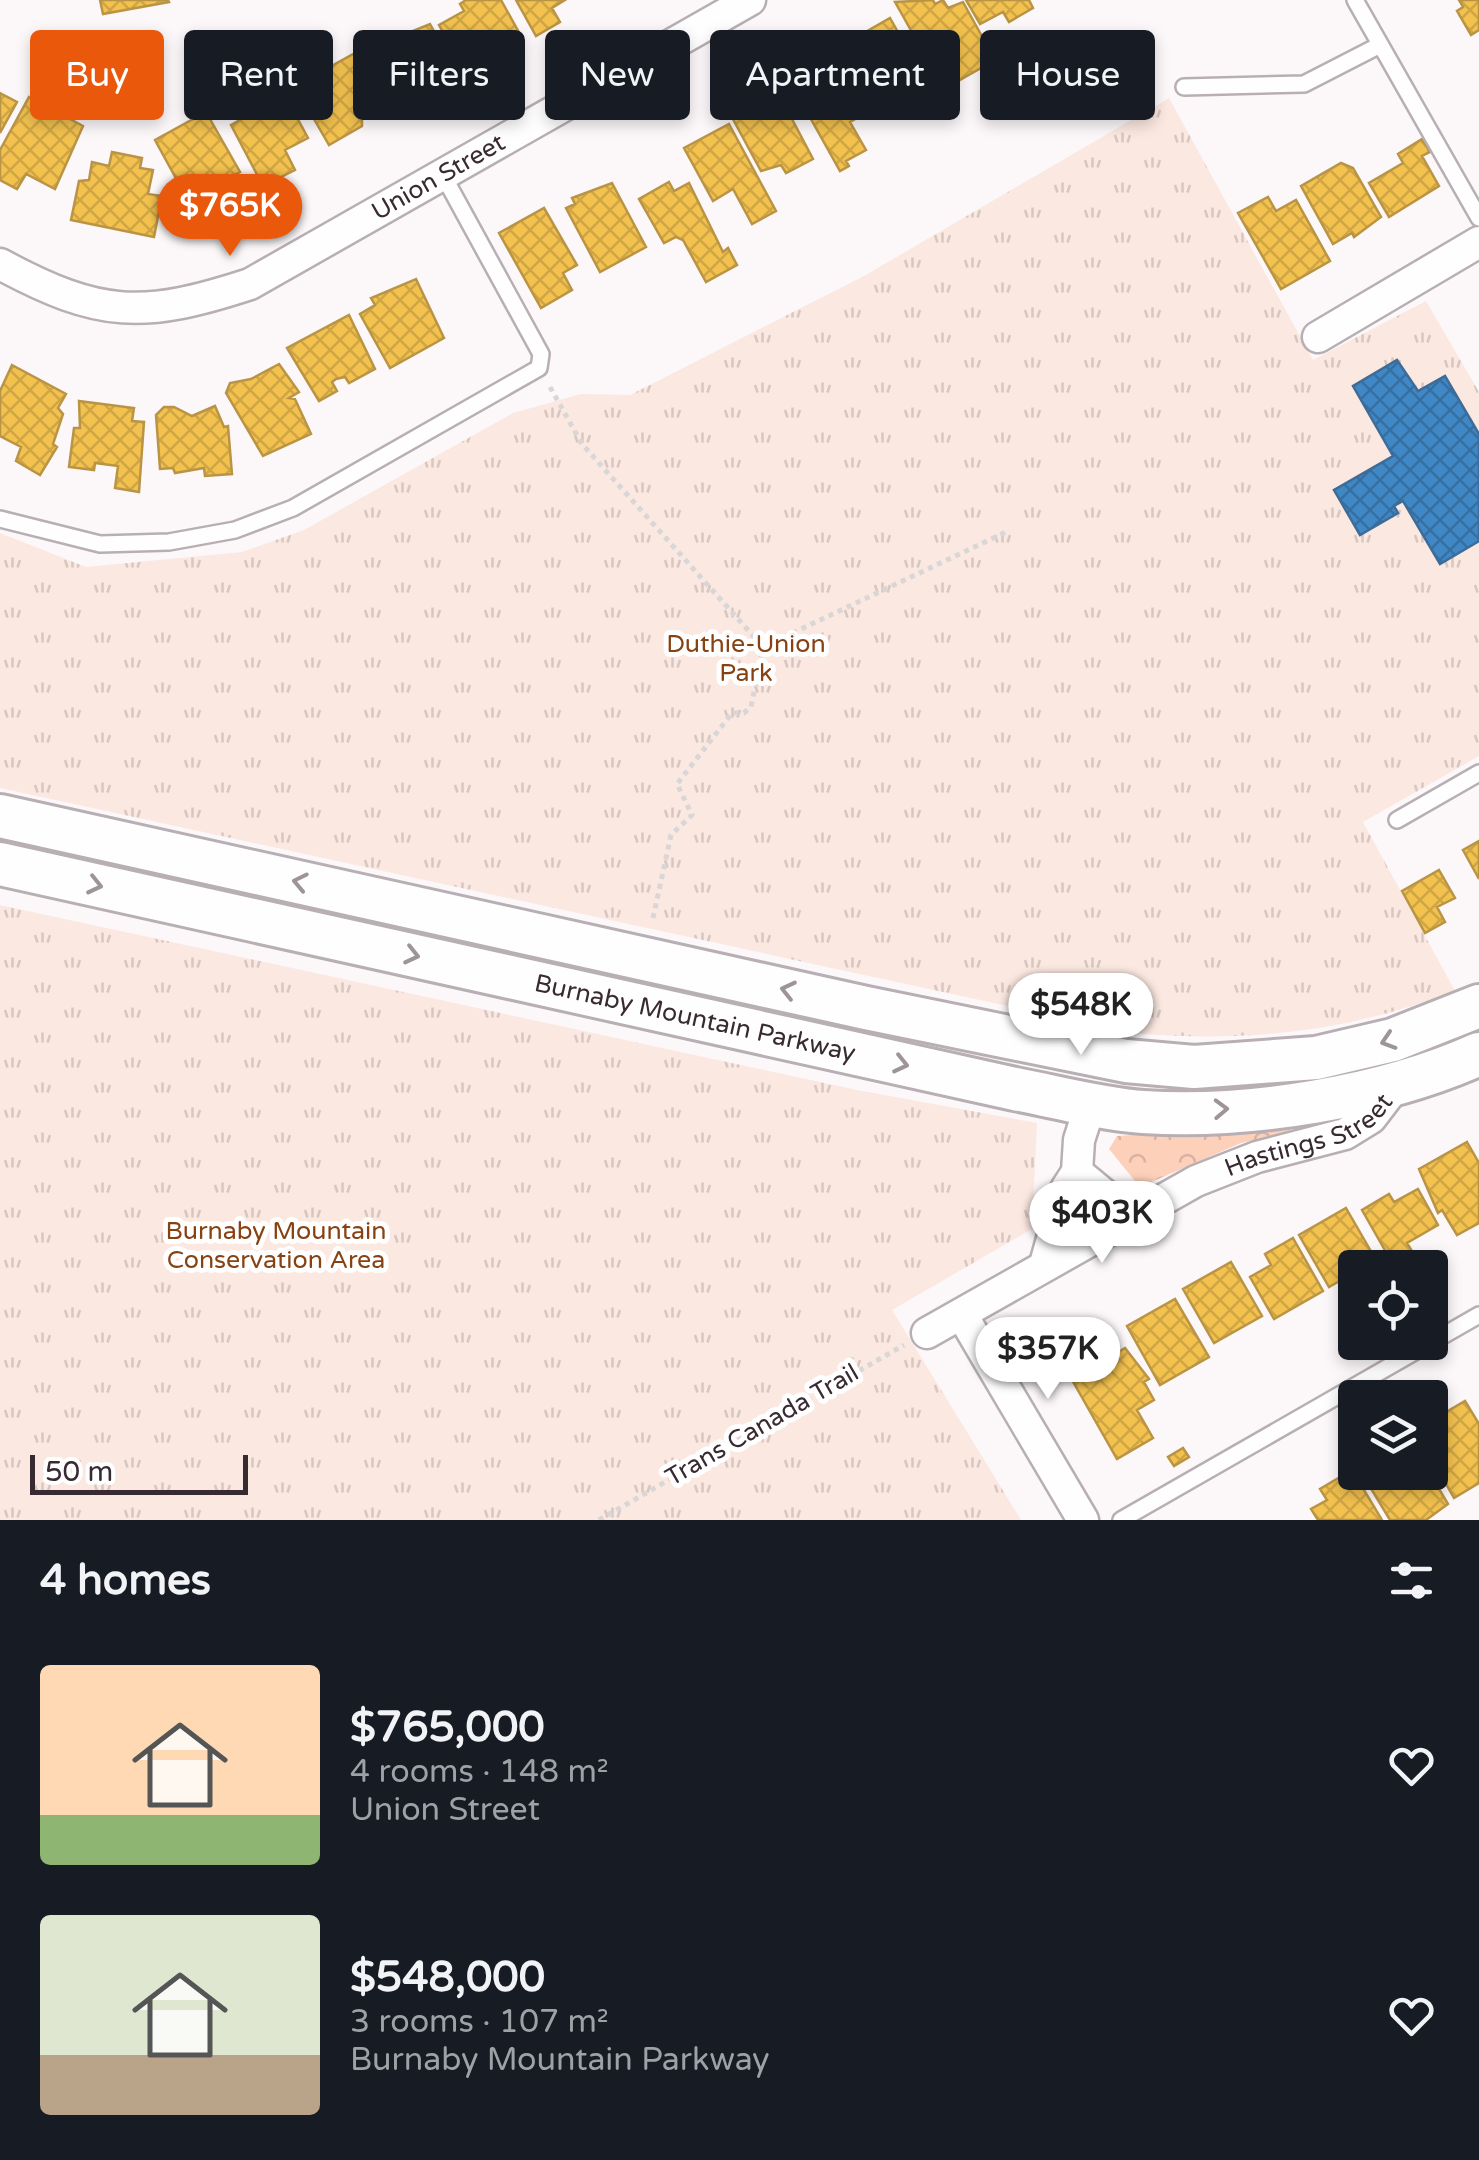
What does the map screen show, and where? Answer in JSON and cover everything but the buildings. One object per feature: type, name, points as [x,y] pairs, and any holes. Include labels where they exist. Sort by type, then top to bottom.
[{"type":"main road","name":"Burnaby Mountain Parkway","points":[[0,816],[866,1008],[1126,1060]]},
{"type":"main road","name":"Burnaby Mountain Parkway","points":[[0,864],[1143,1112],[1247,1109],[1397,1084]]},
{"type":"main road","name":"Hastings Street","points":[[1126,1060],[1194,1067],[1316,1058],[1392,1040],[1479,1006]]},
{"type":"main road","name":"Hastings Street","points":[[1397,1084],[1479,1054]]},
{"type":"main road","points":[[1091,1103],[1126,1060]]},
{"type":"street","name":"Union Street","points":[[0,264],[85,304],[136,310],[195,302],[250,284],[750,0]]},
{"type":"street","points":[[1318,337],[1479,242]]},
{"type":"street","name":"Hastings Street","points":[[927,1333],[1129,1216],[1258,1157],[1345,1134],[1371,1118],[1397,1084]]},
{"type":"street","points":[[1044,1264],[1066,1188],[1077,1172],[1079,1140],[1091,1103]]},
{"type":"street","points":[[1077,1172],[1129,1216]]},
{"type":"street","points":[[962,1315],[1083,1520]]},
{"type":"lane","points":[[1355,0],[1479,218]]},
{"type":"lane","points":[[1184,87],[1304,84],[1380,45]]},
{"type":"lane","points":[[0,519],[100,544],[169,542],[235,530],[293,508],[540,368],[541,354],[443,175]]},
{"type":"lane","points":[[1397,820],[1479,773]]},
{"type":"lane","points":[[1121,1520],[1479,1315]]},
{"type":"path","points":[[540,368],[582,444],[763,647]]},
{"type":"path","points":[[763,647],[1006,532]]},
{"type":"path","points":[[653,918],[671,834],[692,814],[677,784],[732,712],[744,713],[751,706],[763,647]]},
{"type":"path","name":"Trans Canada Trail","points":[[599,1520],[833,1382],[927,1333]]},
{"type":"green space","name":"Duthie-Union Park","points":[[1169,98],[1313,360],[1426,301],[1479,392],[1479,756],[1363,822],[1455,991],[1375,1016],[1296,1031],[1216,1036],[1132,1033],[0,788],[0,533],[86,567],[242,552],[304,530],[513,413],[581,394],[630,395],[864,276],[1131,120],[1155,120],[1155,106]]},
{"type":"green space","name":"Burnaby Mountain Conservation Area","points":[[0,905],[857,1090],[1037,1123],[1032,1229],[892,1310],[1021,1520],[0,1520]]},
{"type":"green space","points":[[1293,1124],[1289,1132],[1241,1143],[1149,1183],[1135,1181],[1109,1149],[1117,1136]]}]
